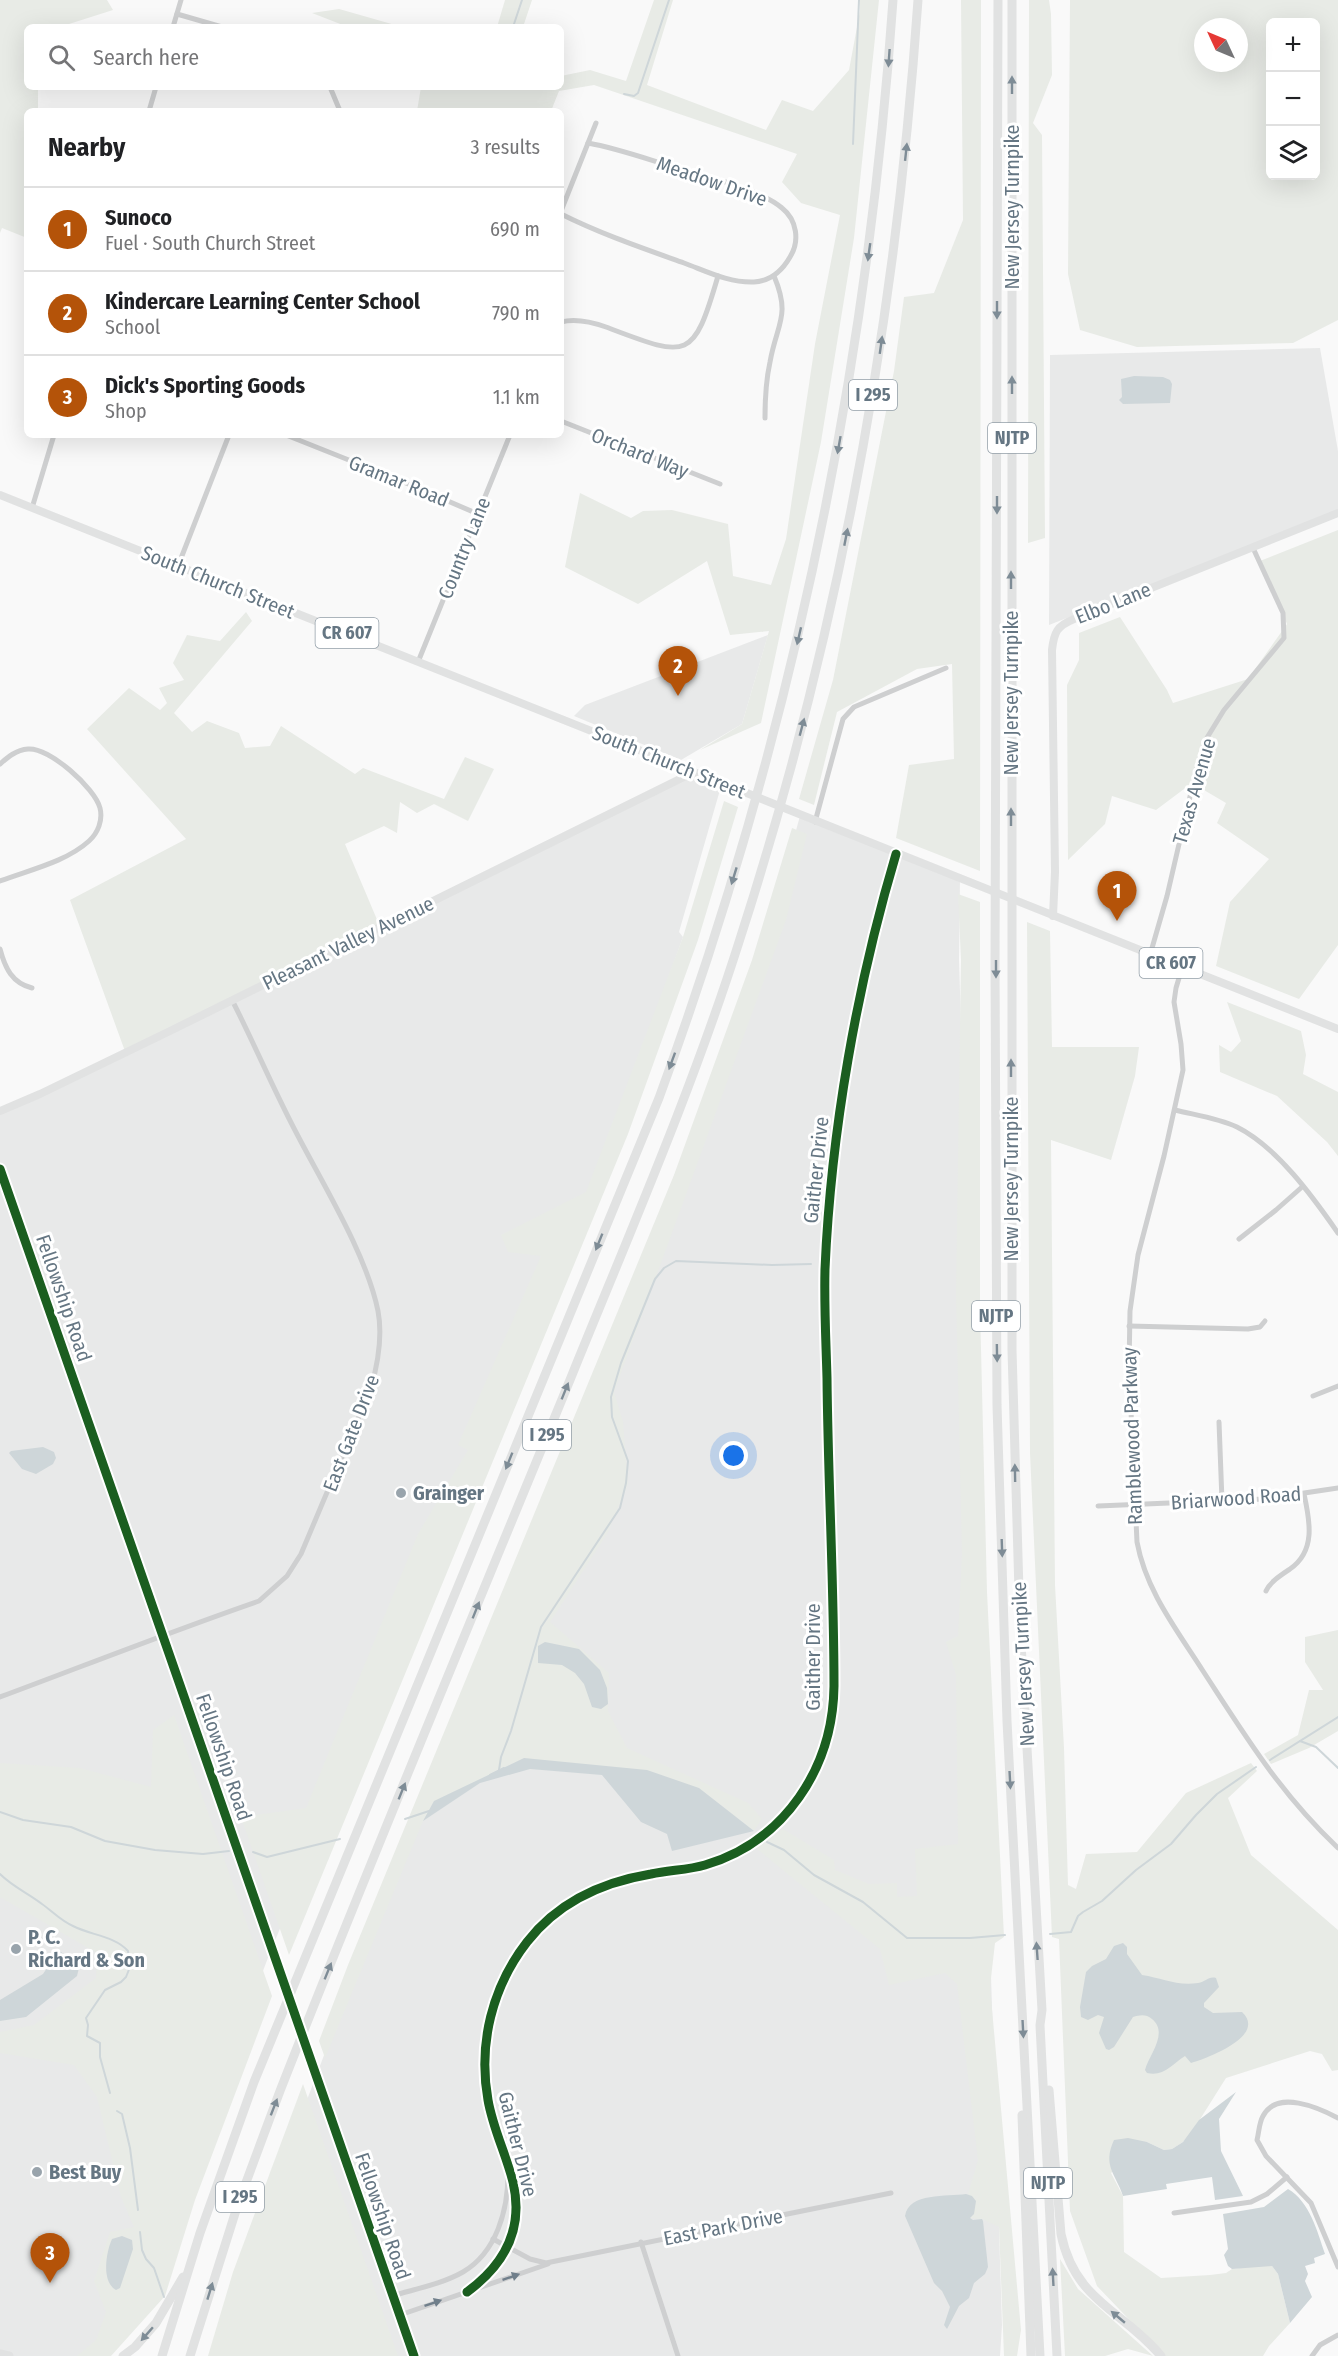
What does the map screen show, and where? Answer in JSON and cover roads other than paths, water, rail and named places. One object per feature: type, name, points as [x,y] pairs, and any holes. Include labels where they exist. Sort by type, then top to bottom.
[{"type":"highway","name":"I 295","points":[[162,2356],[234,2133],[292,1985],[659,1098],[696,994],[751,820],[786,688],[813,573],[848,394],[876,195],[893,0]]},
{"type":"highway","name":"I 295","points":[[190,2356],[238,2204],[296,2050],[684,1101],[738,947],[786,783],[835,591],[873,391],[901,192],[918,0]]},
{"type":"highway","name":"New Jersey Turnpike","points":[[998,0],[997,1405],[1007,1721],[1040,2356]]},
{"type":"highway","name":"New Jersey Turnpike","points":[[1012,0],[1011,1284],[1023,1676],[1042,2010],[1040,2025],[1057,2356]]},
{"type":"highway","points":[[1042,2010],[1061,2235],[1066,2255],[1075,2274],[1087,2290],[1161,2356]]},
{"type":"highway","points":[[1024,2065],[1021,2129],[1031,2356]]},
{"type":"highway","points":[[123,2356],[135,2347],[156,2323],[169,2303],[173,2290],[188,2271]]},
{"type":"highway","points":[[0,2354],[9,2356]]},
{"type":"main road","name":"South Church Street","points":[[0,495],[1338,1029]]},
{"type":"street","points":[[174,24],[181,0]]},
{"type":"street","points":[[177,14],[212,24]]},
{"type":"street","points":[[150,108],[155,90]]},
{"type":"street","points":[[331,90],[339,108]]},
{"type":"street","points":[[564,204],[596,123]]},
{"type":"street","name":"Meadow Drive","points":[[588,143],[616,148],[714,179],[776,204],[792,221],[796,242],[789,260],[774,276]]},
{"type":"street","points":[[564,214],[601,233],[718,276],[750,282],[763,281],[774,276],[782,296],[783,306],[769,365],[765,418]]},
{"type":"street","points":[[564,322],[590,322],[654,344],[671,348],[682,347],[692,341],[702,327],[718,276]]},
{"type":"street","name":"Orchard Way","points":[[564,422],[720,484]]},
{"type":"street","points":[[32,508],[53,438]]},
{"type":"street","points":[[178,566],[228,438]]},
{"type":"street","name":"Gramar Road","points":[[294,438],[478,514]]},
{"type":"street","name":"Country Lane","points":[[418,662],[509,438]]},
{"type":"street","name":"Elbo Lane","points":[[1053,916],[1055,872],[1052,650],[1055,631],[1061,625],[1074,619],[1338,513]]},
{"type":"street","name":"Texas Avenue","points":[[1150,955],[1205,741],[1224,710],[1284,638],[1283,613],[1253,548]]},
{"type":"street","points":[[815,822],[843,719],[848,712],[946,668]]},
{"type":"street","points":[[0,764],[19,751],[35,749],[43,751],[57,760],[92,792],[100,806],[101,814],[94,836],[81,847],[55,860],[0,880]]},
{"type":"street","name":"Pleasant Valley Avenue","points":[[0,1111],[40,1094],[694,772]]},
{"type":"street","name":"Gaither Drive","points":[[467,2292],[494,2270],[507,2246],[516,2211],[513,2184],[490,2110],[485,2074],[488,2023],[496,1998],[512,1964],[526,1943],[556,1912],[582,1895],[627,1878],[702,1866],[753,1842],[782,1818],[799,1799],[813,1776],[827,1740],[834,1686],[825,1313],[829,1201],[834,1154],[860,1001],[876,922],[896,854]]},
{"type":"street","points":[[0,949],[14,979],[32,988]]},
{"type":"street","name":"Ramblewood Parkway","points":[[1182,968],[1174,1002],[1183,1070],[1138,1255],[1129,1326],[1134,1504],[1139,1556],[1148,1582],[1161,1606],[1275,1780],[1302,1813],[1338,1848]]},
{"type":"street","name":"East Gate Drive","points":[[0,1697],[163,1634],[259,1601],[287,1576],[306,1542],[371,1388],[379,1350],[378,1313],[361,1262],[280,1103],[232,1000]]},
{"type":"street","points":[[1175,1110],[1214,1119],[1238,1128],[1275,1156],[1338,1233]]},
{"type":"street","name":"Fellowship Road","points":[[0,1169],[414,2356]]},
{"type":"street","points":[[1239,1239],[1302,1187]]},
{"type":"street","points":[[1129,1326],[1248,1329],[1260,1327],[1265,1321]]},
{"type":"street","points":[[1312,1396],[1338,1386]]},
{"type":"street","points":[[1219,1422],[1222,1501]]},
{"type":"street","name":"Briarwood Road","points":[[1098,1506],[1222,1501],[1304,1494],[1338,1488]]},
{"type":"street","points":[[1266,1591],[1302,1559],[1309,1544],[1309,1519],[1304,1494]]},
{"type":"street","points":[[1338,2118],[1324,2111],[1295,2103],[1280,2103],[1263,2116],[1257,2140],[1266,2157],[1287,2177],[1316,2211],[1338,2267]]},
{"type":"street","name":"Gaither Drive","points":[[392,2296],[463,2272],[483,2254],[493,2239],[504,2213],[507,2202],[508,2166]]},
{"type":"street","points":[[1174,2213],[1251,2202],[1268,2194],[1287,2177]]},
{"type":"street","name":"East Park Drive","points":[[400,2315],[555,2261],[891,2193]]},
{"type":"street","name":"East Park Drive","points":[[493,2239],[537,2262],[555,2261]]},
{"type":"street","points":[[641,2242],[678,2356]]},
{"type":"street","points":[[1312,2356],[1320,2345],[1338,2335]]},
{"type":"waterway","points":[[514,24],[522,0]]},
{"type":"waterway","points":[[624,94],[634,96],[638,93],[669,0]]},
{"type":"waterway","points":[[853,144],[859,0]]},
{"type":"waterway","points":[[499,1770],[541,1627],[620,1508],[628,1461],[612,1417],[611,1397],[621,1363],[655,1279],[664,1268],[676,1261],[772,1265],[811,1264]]},
{"type":"waterway","points":[[1270,1760],[1338,1717]]},
{"type":"waterway","points":[[1300,1741],[1316,1747],[1338,1768]]},
{"type":"waterway","points":[[1050,1934],[1071,1932],[1078,1916],[1102,1901],[1136,1870],[1171,1844],[1217,1794],[1256,1767]]},
{"type":"waterway","points":[[490,1775],[504,1768]]},
{"type":"waterway","points":[[405,1819],[429,1811]]},
{"type":"waterway","points":[[0,1812],[23,1820],[71,1827],[105,1841],[155,1850],[203,1854],[229,1851]]},
{"type":"waterway","points":[[253,1852],[267,1857],[340,1839]]},
{"type":"waterway","points":[[767,1842],[784,1850],[814,1875],[863,1902],[907,1938],[970,1938],[1005,1935]]},
{"type":"waterway","points":[[0,1874],[64,1921],[116,1942],[128,1951],[130,1967],[126,1977],[105,1990],[86,2018],[87,2036],[100,2043],[100,2057],[110,2093]]},
{"type":"waterway","points":[[117,2111],[122,2114],[130,2148],[138,2210]]},
{"type":"waterway","points":[[140,2232],[142,2250],[154,2268],[164,2297]]},
{"type":"place","name":"Kindercare Learning Center School","points":[[678,696]]},
{"type":"place","name":"Sunoco","points":[[1117,921]]},
{"type":"place","name":"Grainger","points":[[401,1493]]},
{"type":"place","name":"P. C. Richard & Son","points":[[16,1949]]},
{"type":"place","name":"Best Buy","points":[[37,2172]]},
{"type":"place","name":"Dick's Sporting Goods","points":[[50,2283]]}]
